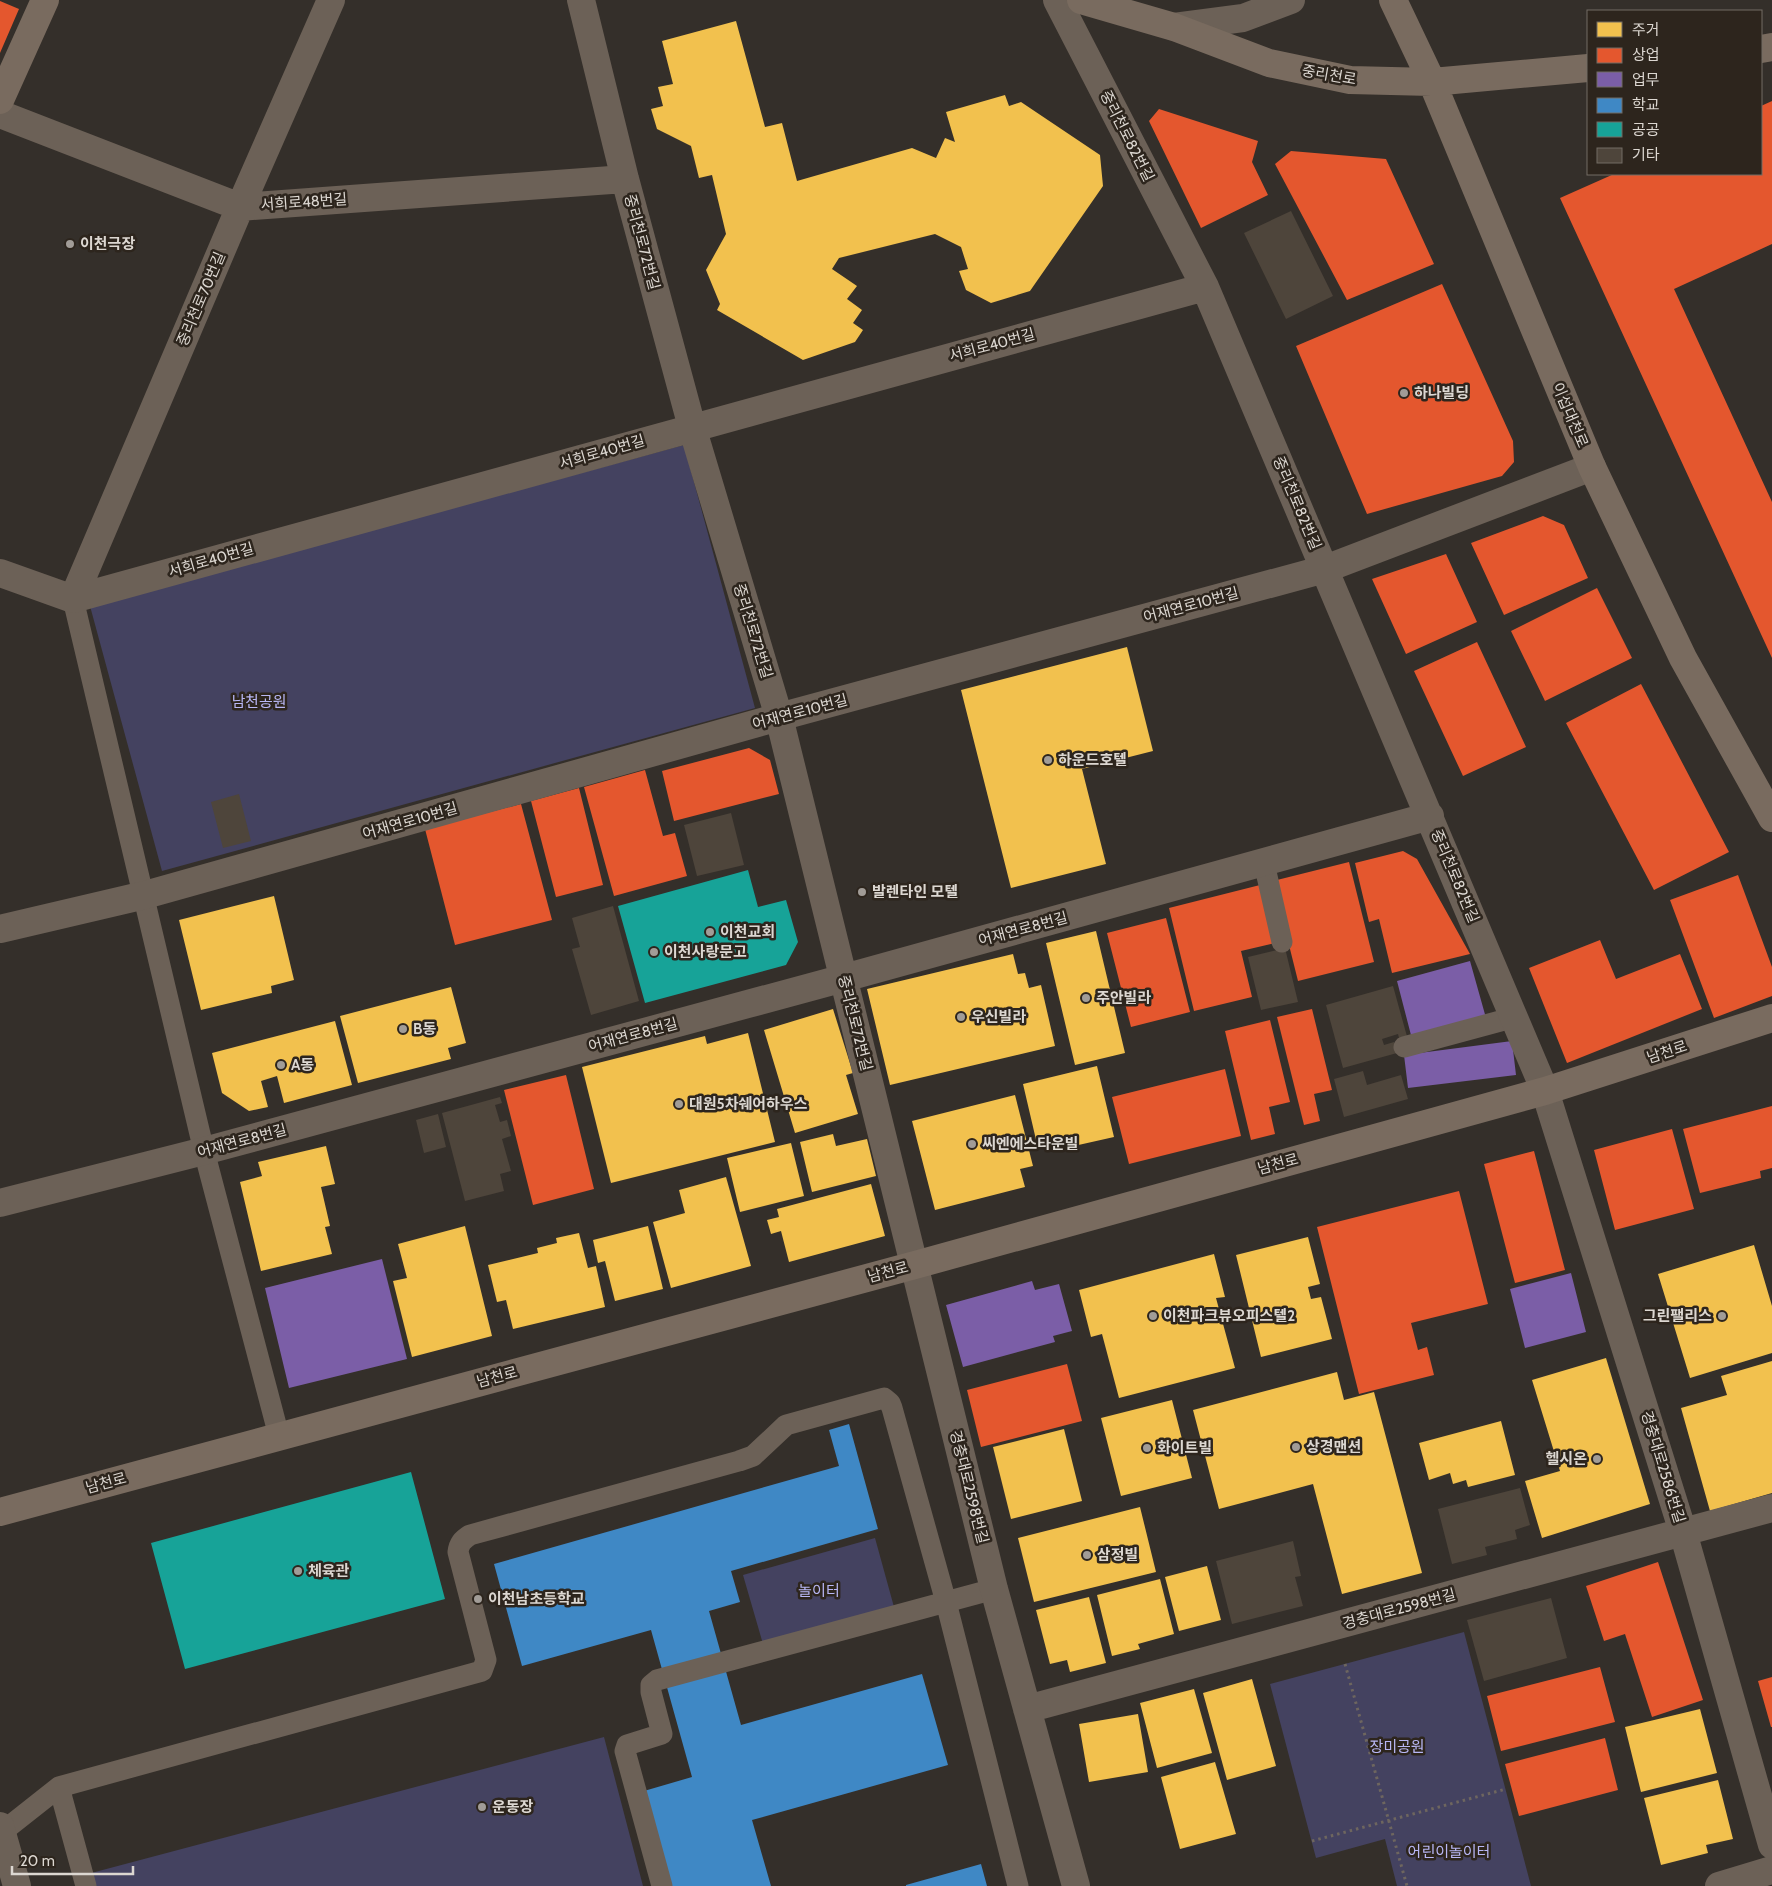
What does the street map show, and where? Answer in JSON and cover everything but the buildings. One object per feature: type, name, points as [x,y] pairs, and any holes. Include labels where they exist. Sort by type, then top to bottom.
[{"type":"street","points":[[0,100],[45,0]]},
{"type":"street","name":"중리천로70번길","points":[[73,599],[240,207],[332,0]]},
{"type":"street","name":"중리천로72번길","points":[[581,0],[625,178],[692,427],[779,718],[915,1265]]},
{"type":"street","name":"중리천로82번길","points":[[1057,0],[1205,287],[1545,1091]]},
{"type":"street","name":"중리천로","points":[[1081,0],[1174,27],[1269,63],[1350,80],[1432,82],[1587,68]]},
{"type":"street","points":[[1174,27],[1243,18],[1292,0]]},
{"type":"street","name":"이섭대천로","points":[[1392,0],[1432,82],[1592,467],[1682,658],[1772,818]]},
{"type":"street","name":"서희로48번길","points":[[0,114],[240,207],[625,178]]},
{"type":"street","name":"서희로40번길","points":[[73,599],[1205,287]]},
{"type":"street","name":"어재연로10번길","points":[[0,929],[145,895],[779,718],[1325,569],[1592,467]]},
{"type":"street","points":[[0,573],[73,599]]},
{"type":"street","name":"어재연로8번길","points":[[0,1203],[204,1151],[844,978],[1430,816]]},
{"type":"street","name":"남천로","points":[[0,1512],[915,1265],[1545,1091],[1772,1018]]},
{"type":"street","name":"경충대로2586번길","points":[[1545,1091],[1683,1532],[1772,1845]]},
{"type":"street","name":"경충대로2598번길","points":[[915,1265],[994,1589],[1076,1886]]},
{"type":"street","name":"경충대로2598번길","points":[[1027,1709],[1772,1508]]},
{"type":"street","points":[[1,1830],[17,1886]]},
{"type":"street","points":[[1719,1886],[1760,1877]]},
{"type":"lane","points":[[73,599],[145,895],[204,1151],[279,1436]]},
{"type":"lane","points":[[1264,863],[1282,942]]},
{"type":"lane","points":[[1404,1047],[1515,1017]]},
{"type":"lane","points":[[1,1830],[59,1787],[482,1671],[486,1660],[458,1552],[459,1546],[464,1539],[470,1535],[746,1458],[763,1448],[786,1425],[878,1398],[888,1400],[892,1408],[946,1602],[1018,1886]]},
{"type":"lane","points":[[662,1886],[625,1751],[627,1745],[662,1734],[651,1692],[651,1685],[657,1680],[994,1589]]},
{"type":"lane","points":[[59,1787],[86,1886]]},
{"type":"path","points":[[1346,1664],[1407,1886]]},
{"type":"path","points":[[1312,1841],[1506,1790]]},
{"type":"green space","name":"남천공원","points":[[684,445],[755,708],[162,871],[90,606]]},
{"type":"green space","name":"놀이터","points":[[875,1538],[894,1607],[763,1644],[743,1575]]},
{"type":"green space","name":"장미공원","points":[[1464,1632],[1531,1886],[1397,1886],[1385,1839],[1316,1858],[1270,1684]]},
{"type":"green space","name":"운동장","points":[[604,1737],[643,1886],[83,1886],[80,1876]]},
{"type":"place","name":"이천극장","points":[[70,244]]},
{"type":"place","name":"하나빌딩","points":[[1404,393]]},
{"type":"place","name":"하운드호텔","points":[[1048,760]]},
{"type":"place","name":"발렌타인 모텔","points":[[862,892]]},
{"type":"place","name":"이천교회","points":[[710,932]]},
{"type":"place","name":"이천사랑문고","points":[[654,952]]},
{"type":"place","name":"주안빌라","points":[[1086,998]]},
{"type":"place","name":"우신빌라","points":[[961,1017]]},
{"type":"place","name":"B동","points":[[403,1029]]},
{"type":"place","name":"A동","points":[[281,1065]]},
{"type":"place","name":"대원5차쉐어하우스","points":[[679,1104]]},
{"type":"place","name":"씨엔에스타운빌","points":[[972,1144]]},
{"type":"place","name":"이천파크뷰오피스텔2","points":[[1153,1316]]},
{"type":"place","name":"그린팰리스","points":[[1722,1316]]},
{"type":"place","name":"상경맨션","points":[[1296,1447]]},
{"type":"place","name":"화이트빌","points":[[1147,1448]]},
{"type":"place","name":"헬시온","points":[[1597,1459]]},
{"type":"place","name":"삼정빌","points":[[1087,1555]]},
{"type":"place","name":"체육관","points":[[298,1571]]},
{"type":"place","name":"이천남초등학교","points":[[478,1599]]},
{"type":"place","name":"운동장","points":[[482,1807]]},
{"type":"park label","name":"어린이놀이터","points":[[1449,1852]]}]
